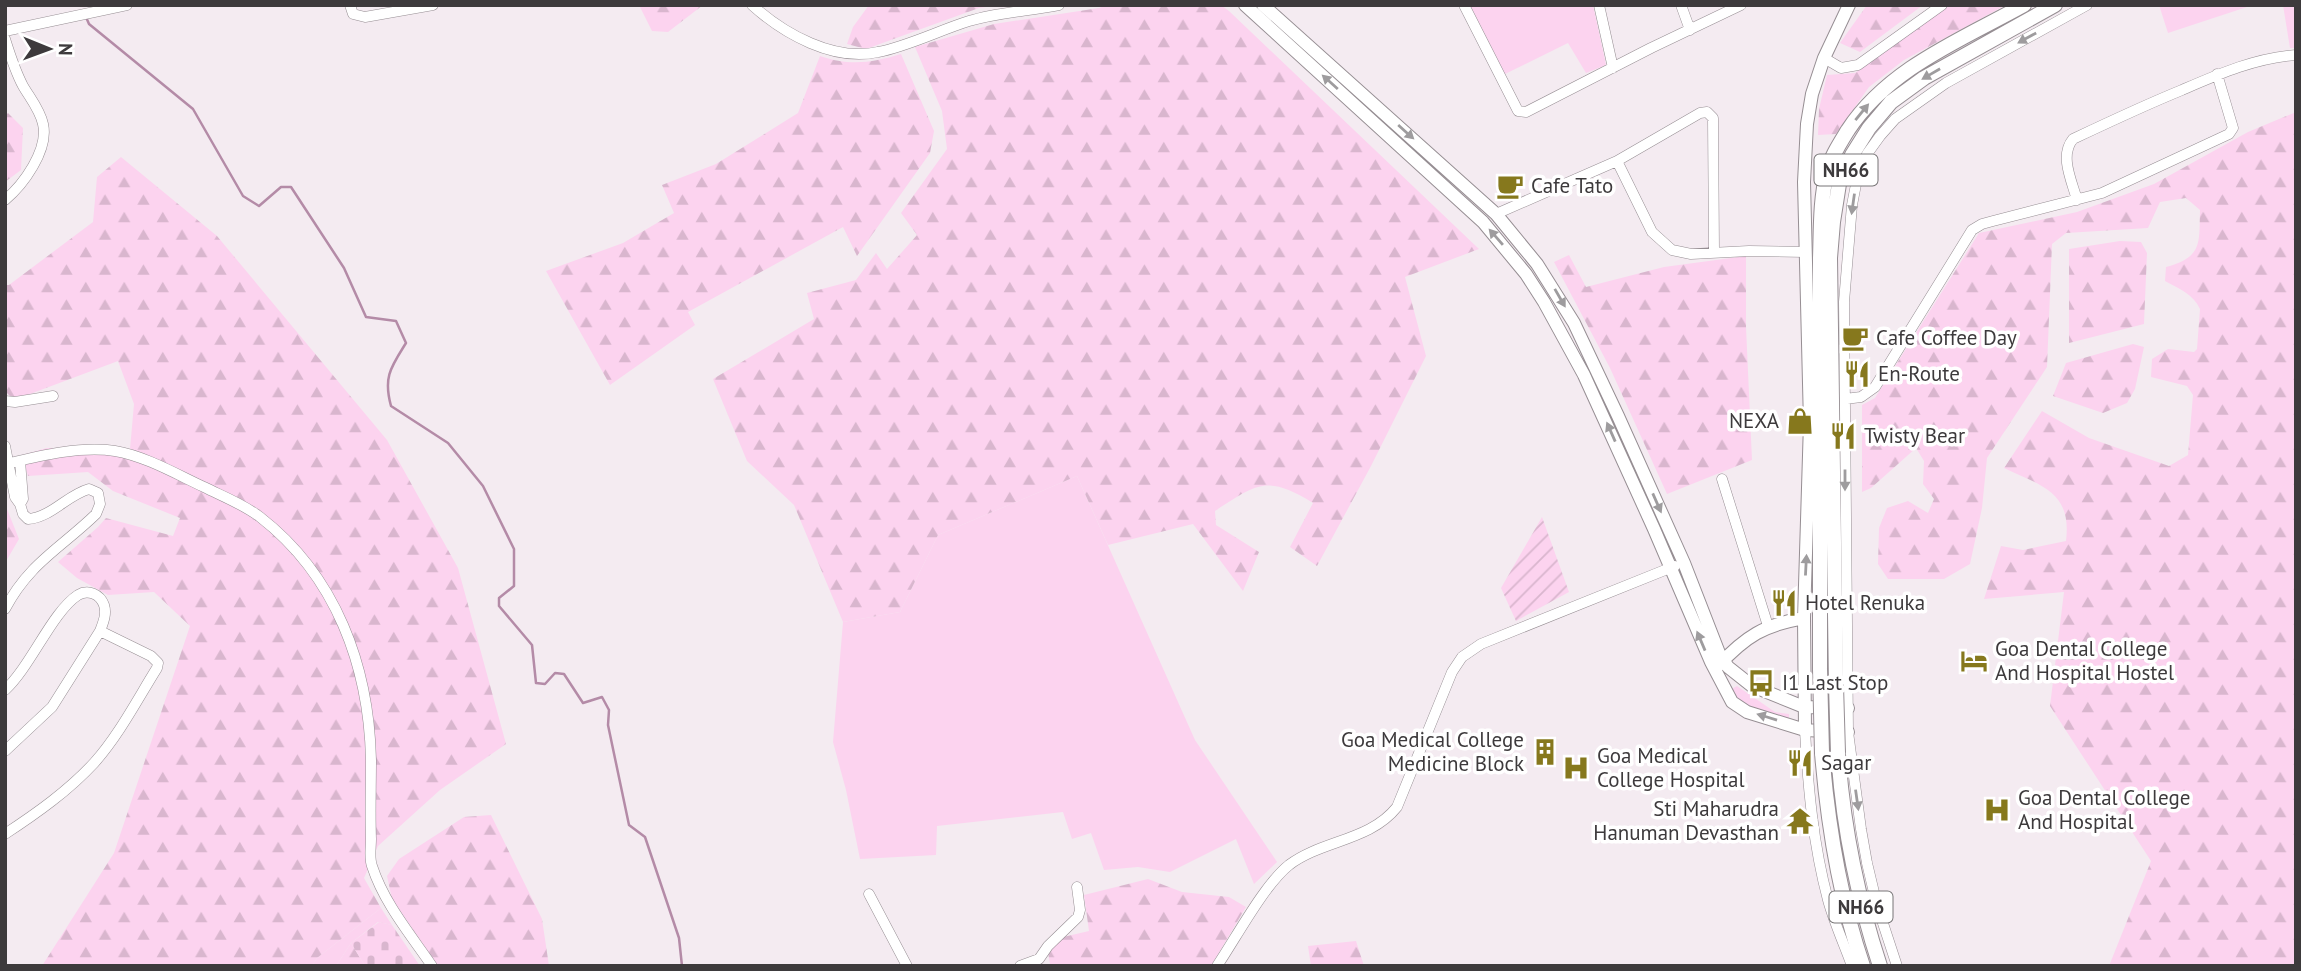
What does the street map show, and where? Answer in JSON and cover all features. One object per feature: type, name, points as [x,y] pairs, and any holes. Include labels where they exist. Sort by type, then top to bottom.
[{"type":"highway","name":"NH66","points":[[1863,966],[1846,913],[1835,859],[1822,753],[1820,258],[1821,210],[1827,171],[1839,143],[1878,92],[1913,66],[2024,5]]},
{"type":"highway","name":"NH66","points":[[1880,966],[1861,907],[1849,847],[1842,806],[1838,753],[1830,258],[1839,184],[1852,155],[1869,128],[1891,102],[1924,78],[2055,5]]},
{"type":"main road","points":[[1245,5],[1483,222],[1526,274],[1545,302],[1584,375],[1671,568],[1719,665],[1752,686],[1804,707],[1848,708]]},
{"type":"main road","points":[[1263,5],[1496,214],[1537,264],[1574,323],[1684,563],[1732,702],[1747,712],[1804,730],[1849,732]]},
{"type":"main road","points":[[1804,730],[1810,401],[1804,182],[1807,124],[1811,94],[1824,58],[1849,5]]},
{"type":"main road","points":[[1719,665],[1742,641],[1768,626],[1804,618]]},
{"type":"street","points":[[5,31],[127,5]]},
{"type":"street","points":[[350,5],[353,14],[365,17],[433,5]]},
{"type":"street","points":[[752,5],[768,19],[814,45],[857,55],[880,52],[973,20],[1059,5]]},
{"type":"street","points":[[1464,5],[1521,113],[1741,5]]},
{"type":"street","points":[[1599,5],[1613,68]]},
{"type":"street","points":[[1681,5],[1690,30]]},
{"type":"street","points":[[1824,58],[1841,68],[1858,65],[1942,5]]},
{"type":"street","points":[[1897,966],[1877,905],[1867,863],[1849,732],[1844,302],[1852,205],[1858,174],[1867,154],[1895,119],[1946,83],[2087,5]]},
{"type":"street","points":[[5,39],[21,83],[38,110],[44,134],[36,160],[28,174],[5,200]]},
{"type":"street","points":[[2077,200],[2066,156],[2067,147],[2073,139],[2217,75],[2259,60],[2296,55]]},
{"type":"street","points":[[1845,399],[1861,397],[1875,387],[1972,230],[1993,221],[2102,193],[2229,134],[2233,128],[2217,75]]},
{"type":"street","points":[[1496,214],[1617,161],[1700,113],[1707,112],[1713,118],[1714,253]]},
{"type":"street","points":[[1617,161],[1653,232],[1672,250],[1691,254],[1806,251]]},
{"type":"street","points":[[5,401],[53,396]]},
{"type":"street","points":[[5,446],[15,462],[15,497],[23,514],[29,519],[43,516],[77,492],[89,489],[98,493],[100,504],[96,514],[28,574],[5,609]]},
{"type":"street","points":[[15,462],[95,450],[128,454],[248,509],[294,547],[328,593],[348,632],[367,706],[371,758],[371,864],[394,912],[432,966]]},
{"type":"street","points":[[1722,479],[1768,626]]},
{"type":"street","points":[[1217,966],[1267,890],[1289,866],[1366,831],[1388,818],[1397,807],[1452,672],[1462,657],[1481,644],[1684,563]]},
{"type":"street","points":[[5,690],[63,610],[78,594],[89,592],[99,596],[104,606],[105,618],[100,631],[52,706],[5,751]]},
{"type":"street","points":[[5,834],[40,811],[94,762],[115,735],[157,668],[158,663],[151,656],[100,631]]},
{"type":"street","points":[[1804,730],[1817,852],[1829,903],[1852,966]]},
{"type":"street","points":[[1020,966],[1039,959],[1048,946],[1078,917],[1080,909],[1077,887]]},
{"type":"street","points":[[869,894],[907,966]]},
{"type":"green space","points":[[639,5],[703,5],[668,32],[652,31]]},
{"type":"green space","points":[[869,5],[999,5],[979,8],[866,49],[847,44],[853,27]]},
{"type":"green space","points":[[1107,5],[1221,5],[1479,249],[1405,277],[1426,356],[1317,566],[1290,547],[1313,503],[1284,489],[1263,486],[1253,489],[1215,511],[1216,525],[1259,552],[1243,591],[1193,524],[1108,545],[1077,476],[938,535],[900,612],[843,622],[794,505],[747,461],[713,379],[814,319],[807,293],[856,280],[876,253],[887,269],[917,235],[901,213],[947,149],[942,111],[915,47],[994,24]]},
{"type":"green space","points":[[1470,5],[1593,5],[1606,65],[1586,73],[1568,43],[1505,74]]},
{"type":"green space","points":[[1867,5],[1923,5],[1860,52],[1840,43]]},
{"type":"green space","points":[[1950,5],[2006,5],[1904,60],[1869,87],[1836,134],[1818,135],[1819,109],[1827,75],[1855,73]]},
{"type":"green space","points":[[2159,5],[2253,5],[2168,33]]},
{"type":"green space","points":[[2283,5],[2296,5],[2296,48],[2290,48]]},
{"type":"green space","points":[[901,54],[934,131],[930,153],[857,256],[843,227],[688,312],[695,325],[610,385],[546,271],[623,243],[674,213],[662,185],[716,164],[798,113],[820,56],[861,62]]},
{"type":"green space","points":[[2296,112],[2296,966],[2109,966],[2151,861],[2050,706],[2064,592],[1984,599],[2001,546],[2023,550],[2066,541],[2067,525],[2059,501],[2042,486],[2004,468],[2042,411],[2089,438],[2169,466],[2188,455],[2193,395],[2187,386],[2151,377],[2152,359],[2168,349],[2194,352],[2197,349],[2200,309],[2190,296],[2165,281],[2166,267],[2187,259],[2196,247],[2199,240],[2200,210],[2186,198],[2160,202],[2148,228],[2066,233],[2052,244],[2047,367],[1987,458],[1982,508],[1970,564],[1944,579],[1888,579],[1878,564],[1879,528],[1887,508],[1908,501],[1928,513],[1934,499],[1923,484],[1924,461],[1916,448],[1871,488],[1862,492],[1862,405],[1875,398],[1979,233],[2077,212],[2154,184],[2248,132]]},
{"type":"green space","points":[[8,113],[23,128],[21,170],[5,182],[5,116]]},
{"type":"green space","points":[[121,157],[217,236],[387,440],[458,568],[506,744],[440,790],[378,846],[364,878],[381,908],[317,958],[312,966],[42,966],[114,853],[190,626],[154,592],[108,595],[77,578],[58,562],[106,518],[173,536],[180,518],[113,491],[88,472],[28,476],[22,455],[47,448],[130,449],[134,404],[118,361],[14,400],[5,391],[5,285],[9,285],[93,222],[97,177]]},
{"type":"green space","points":[[2120,241],[2141,242],[2147,253],[2144,324],[2069,343],[2069,249]]},
{"type":"green space","points":[[1569,255],[1586,287],[1664,267],[1746,256],[1752,460],[1667,494],[1610,368],[1554,262]]},
{"type":"green space","points":[[2133,344],[2144,347],[2135,389],[2127,403],[2103,413],[2053,396],[2066,363]]},
{"type":"green space","points":[[1077,476],[1195,740],[1277,862],[1254,884],[1236,839],[1170,872],[1138,867],[1104,870],[1091,833],[1072,839],[1063,812],[937,826],[936,855],[860,859],[833,742],[843,622],[900,612],[938,535]]},
{"type":"green space","points":[[5,504],[19,539],[5,563]]},
{"type":"green space","points":[[1542,517],[1569,592],[1516,621],[1501,588]]},
{"type":"green space","points":[[1737,686],[1775,712],[1789,714],[1789,718],[1749,712],[1730,690]]},
{"type":"green space","points":[[491,815],[542,919],[549,966],[438,966],[392,899],[387,876],[399,859],[464,817]]},
{"type":"green space","points":[[1148,879],[1182,892],[1229,897],[1246,907],[1211,966],[1045,966],[1050,964],[1046,941],[1089,931],[1084,895]]},
{"type":"green space","points":[[381,908],[392,925],[378,922],[351,943],[336,966],[312,966],[317,958]]},
{"type":"green space","points":[[379,922],[392,925],[420,966],[365,966],[351,943]]},
{"type":"green space","points":[[1356,941],[1364,966],[1311,966],[1308,946]]},
{"type":"green space","points":[[351,943],[365,966],[336,966]]},
{"type":"waterway","points":[[86,17],[89,24],[193,109],[243,196],[259,206],[281,187],[291,187],[344,268],[366,317],[396,321],[406,343],[388,380],[391,406],[448,443],[483,486],[514,549],[514,586],[499,598],[499,606],[532,645],[536,683],[545,684],[555,673],[564,674],[583,703],[602,697],[609,710],[608,725],[629,825],[645,837],[679,938],[682,966]]},
{"type":"place","name":"Cafe Tato","points":[[1510,186]]},
{"type":"place","name":"Cafe Coffee Day","points":[[1855,338]]},
{"type":"place","name":"En-Route","points":[[1857,374]]},
{"type":"place","name":"NEXA","points":[[1800,421]]},
{"type":"place","name":"Twisty Bear","points":[[1843,436]]},
{"type":"place","name":"Hotel Renuka","points":[[1784,603]]},
{"type":"place","name":"Goa Dental College And Hospital Hostel","points":[[1974,661]]},
{"type":"place","name":"I1 Last Stop","points":[[1761,683]]},
{"type":"place","name":"Goa Medical College Medicine Block","points":[[1545,752]]},
{"type":"place","name":"Sagar","points":[[1800,763]]},
{"type":"place","name":"Goa Medical College Hospital","points":[[1576,768]]},
{"type":"place","name":"Goa Dental College And Hospital","points":[[1997,810]]},
{"type":"place","name":"Sti Maharudra Hanuman Devasthan","points":[[1800,821]]}]
